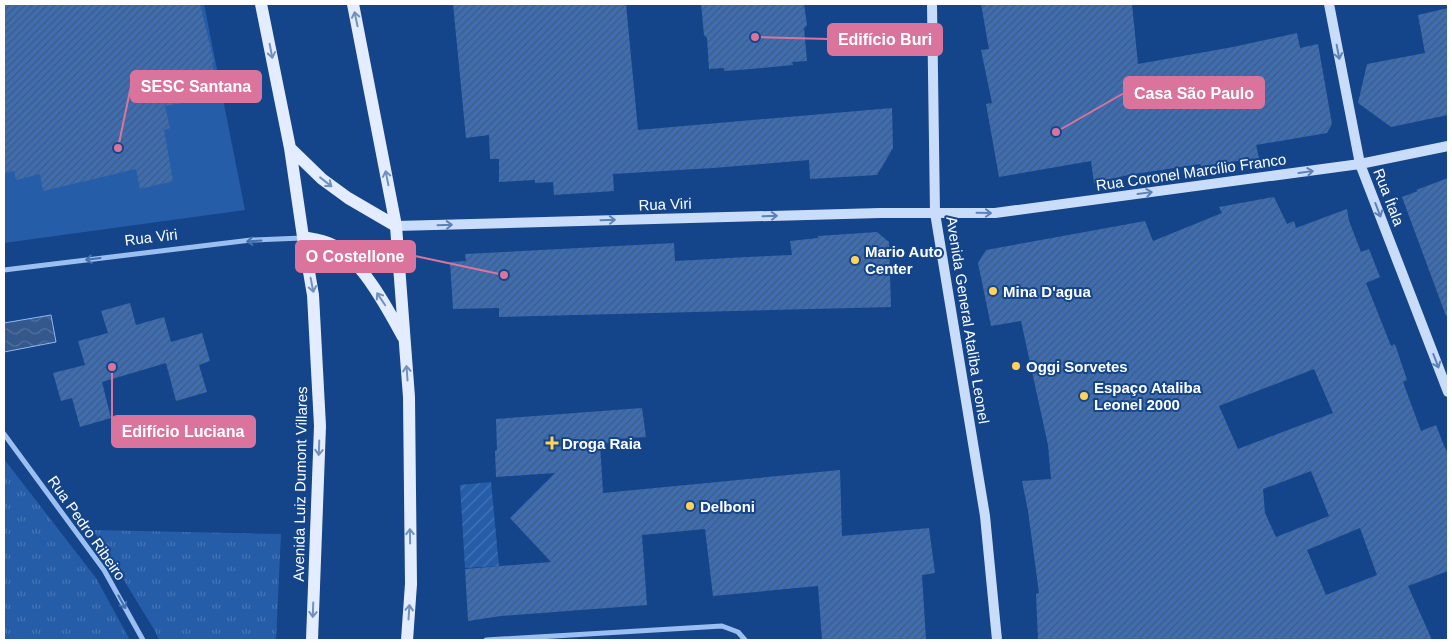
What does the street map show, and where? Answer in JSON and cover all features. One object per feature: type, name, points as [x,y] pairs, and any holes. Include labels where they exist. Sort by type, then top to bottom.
[{"type":"main road","name":"Avenida Luiz Dumont Villares","points":[[261,4],[290,148],[303,238],[314,295],[320,426],[312,640]]},
{"type":"main road","points":[[353,4],[396,226],[409,397],[411,584],[407,640]]},
{"type":"main road","name":"Avenida General Ataliba Leonel","points":[[932,4],[935,213],[985,516],[997,640]]},
{"type":"main road","name":"Rua Ítala","points":[[1329,4],[1360,164],[1448,392]]},
{"type":"main road","name":"Rua Coronel Marcílio Franco","points":[[935,213],[995,214],[1360,164],[1448,146]]},
{"type":"main road","points":[[290,148],[322,179],[348,198],[396,226]]},
{"type":"main road","name":"Rua Viri","points":[[396,226],[935,213]]},
{"type":"main road","points":[[303,238],[320,239],[334,245],[360,269],[388,310],[405,341]]},
{"type":"street","name":"Rua Viri","points":[[4,270],[251,240],[303,238]]},
{"type":"street","name":"Rua Pedro Ribeiro","points":[[4,434],[104,570],[143,640]]},
{"type":"street","points":[[486,640],[722,626],[738,632],[745,640]]},
{"type":"green space","points":[[4,4],[204,4],[245,210],[4,243]]},
{"type":"green space","points":[[4,459],[96,578],[130,640],[4,640]]},
{"type":"green space","points":[[491,482],[499,566],[465,568],[460,485]]},
{"type":"green space","points":[[93,530],[281,534],[276,640],[159,640]]},
{"type":"water","points":[[51,315],[56,342],[4,352],[4,323]]},
{"type":"building","points":[[4,4],[200,4],[214,62],[212,62],[219,96],[165,106],[170,128],[164,130],[173,181],[140,189],[136,169],[43,191],[40,174],[16,180],[14,171],[4,173]]},
{"type":"building","points":[[453,4],[626,4],[638,130],[892,108],[893,148],[877,175],[810,179],[809,160],[613,174],[614,191],[554,195],[553,182],[535,183],[535,180],[499,182],[499,159],[490,159],[489,135],[466,138]]},
{"type":"building","points":[[701,4],[804,4],[807,25],[804,28],[807,61],[792,62],[793,65],[751,69],[724,71],[724,68],[709,69],[707,38],[704,35]]},
{"type":"building","points":[[981,4],[1132,4],[1138,64],[1297,33],[1300,48],[1318,44],[1332,124],[1327,133],[1256,145],[1259,158],[1201,166],[1200,164],[1128,175],[1094,183],[1091,161],[999,177],[986,104],[992,103],[981,50],[989,49]]},
{"type":"building","points":[[1448,8],[1448,115],[1391,127],[1358,103],[1367,64],[1425,53],[1418,15]]},
{"type":"building","points":[[1448,178],[1448,315],[1446,316],[1402,197]]},
{"type":"building","points":[[1274,197],[1287,224],[1294,221],[1296,228],[1347,209],[1349,221],[1361,252],[1369,249],[1380,277],[1366,283],[1391,346],[1395,344],[1407,380],[1403,382],[1421,431],[1436,425],[1448,453],[1448,571],[1408,586],[1432,640],[1038,640],[1036,594],[1039,593],[1022,481],[1051,479],[1048,445],[1021,321],[991,326],[978,263],[986,250],[1145,221],[1153,241],[1222,213],[1219,207]],"holes":[[[1314,369],[1333,413],[1238,449],[1219,406]],[[1311,471],[1329,516],[1276,537],[1265,513],[1263,489]],[[1360,528],[1377,575],[1326,595],[1307,550]]]},
{"type":"building","points":[[877,232],[889,242],[891,307],[499,317],[499,308],[453,309],[450,262],[466,261],[465,254],[674,243],[675,261],[792,255],[790,241],[818,238],[818,236]]},
{"type":"building","points":[[130,303],[136,325],[164,317],[171,342],[202,333],[210,361],[199,365],[207,392],[176,401],[166,363],[102,382],[111,418],[80,427],[72,398],[61,401],[53,373],[85,365],[78,341],[108,333],[101,311]]},
{"type":"building","points":[[642,408],[646,437],[615,439],[616,442],[600,444],[603,493],[840,470],[842,536],[929,528],[935,573],[922,575],[926,640],[822,640],[818,586],[713,596],[705,529],[642,535],[647,605],[501,616],[468,621],[465,569],[551,562],[510,518],[555,473],[496,477],[496,419]]},
{"type":"place","name":"Edifício Buri","points":[[755,37]]},
{"type":"place","name":"Casa São Paulo","points":[[1056,132]]},
{"type":"place","name":"SESC Santana","points":[[118,148]]},
{"type":"place","name":"Mario Auto Center","points":[[855,260]]},
{"type":"place","name":"O Costellone","points":[[504,275]]},
{"type":"place","name":"Mina D'agua","points":[[993,291]]},
{"type":"place","name":"Oggi Sorvetes","points":[[1016,366]]},
{"type":"place","name":"Edifício Luciana","points":[[112,367]]},
{"type":"place","name":"Espaço Ataliba Leonel 2000","points":[[1084,396]]},
{"type":"place","name":"Droga Raia","points":[[552,443]]},
{"type":"place","name":"Delboni","points":[[690,506]]}]
